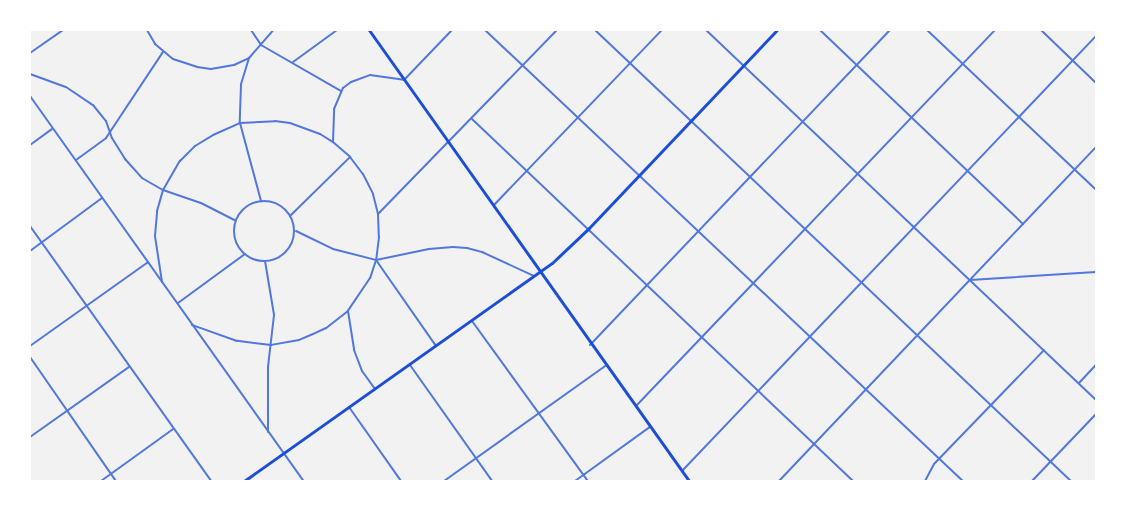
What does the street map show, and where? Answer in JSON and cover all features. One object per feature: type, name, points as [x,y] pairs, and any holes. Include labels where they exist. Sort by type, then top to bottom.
[{"type":"main road","points":[[369,30],[590,345],[689,481]]},
{"type":"main road","points":[[244,481],[540,272],[588,229],[777,30]]},
{"type":"street","points":[[30,53],[62,30]]},
{"type":"street","points":[[147,30],[163,52],[182,63],[211,69],[228,66],[249,58]]},
{"type":"street","points":[[251,30],[261,44],[341,91]]},
{"type":"street","points":[[261,201],[240,123],[241,84],[249,58],[273,30]]},
{"type":"street","points":[[293,62],[338,30]]},
{"type":"street","points":[[333,142],[334,109],[341,91],[351,82],[362,76],[378,75],[404,80],[452,30]]},
{"type":"street","points":[[485,30],[963,481]]},
{"type":"street","points":[[378,214],[557,30]]},
{"type":"street","points":[[595,30],[1071,481]]},
{"type":"street","points":[[493,206],[662,30]]},
{"type":"street","points":[[706,30],[1096,400]]},
{"type":"street","points":[[820,30],[1023,224]]},
{"type":"street","points":[[590,345],[890,30]]},
{"type":"street","points":[[927,30],[1096,190]]},
{"type":"street","points":[[635,407],[995,30]]},
{"type":"street","points":[[1041,30],[1096,83]]},
{"type":"street","points":[[682,471],[1096,36]]},
{"type":"street","points":[[76,161],[100,143],[110,132],[163,52]]},
{"type":"street","points":[[30,74],[53,81],[84,98],[100,113],[116,146],[133,170],[164,190],[201,203],[235,220]]},
{"type":"street","points":[[30,96],[304,481]]},
{"type":"street","points":[[472,119],[853,481]]},
{"type":"street","points":[[162,282],[155,236],[157,211],[164,190],[180,161],[195,146],[213,134],[240,123],[275,121],[290,123],[320,134],[333,142],[350,157],[368,184],[378,214],[380,237],[376,260],[370,278],[348,311],[326,328],[313,334],[299,340],[271,344],[237,340],[192,324]]},
{"type":"street","points":[[30,145],[53,128]]},
{"type":"street","points":[[779,481],[1096,147]]},
{"type":"street","points":[[290,216],[350,157]]},
{"type":"street","points":[[30,251],[102,198]]},
{"type":"street","points":[[261,201],[278,205],[290,216],[296,231],[292,246],[281,258],[265,261],[245,254],[235,239],[235,220],[246,207],[261,201]]},
{"type":"street","points":[[30,226],[128,367],[212,481]]},
{"type":"street","points":[[296,231],[333,249],[376,260],[429,249],[453,247],[482,252],[534,276]]},
{"type":"street","points":[[177,303],[245,254]]},
{"type":"street","points":[[376,260],[436,346]]},
{"type":"street","points":[[265,261],[274,304],[268,367],[268,432]]},
{"type":"street","points":[[30,346],[148,262]]},
{"type":"street","points":[[970,280],[1096,272]]},
{"type":"street","points":[[348,311],[354,350],[362,371],[375,389]]},
{"type":"street","points":[[472,321],[588,481]]},
{"type":"street","points":[[925,481],[939,459],[1044,350]]},
{"type":"street","points":[[30,357],[116,481]]},
{"type":"street","points":[[410,364],[492,481]]},
{"type":"street","points":[[1079,383],[1096,365]]},
{"type":"street","points":[[444,481],[605,366]]},
{"type":"street","points":[[30,437],[128,367]]},
{"type":"street","points":[[349,407],[401,481]]},
{"type":"street","points":[[1032,481],[1096,414]]},
{"type":"street","points":[[575,481],[650,427]]},
{"type":"street","points":[[101,481],[173,429]]}]
